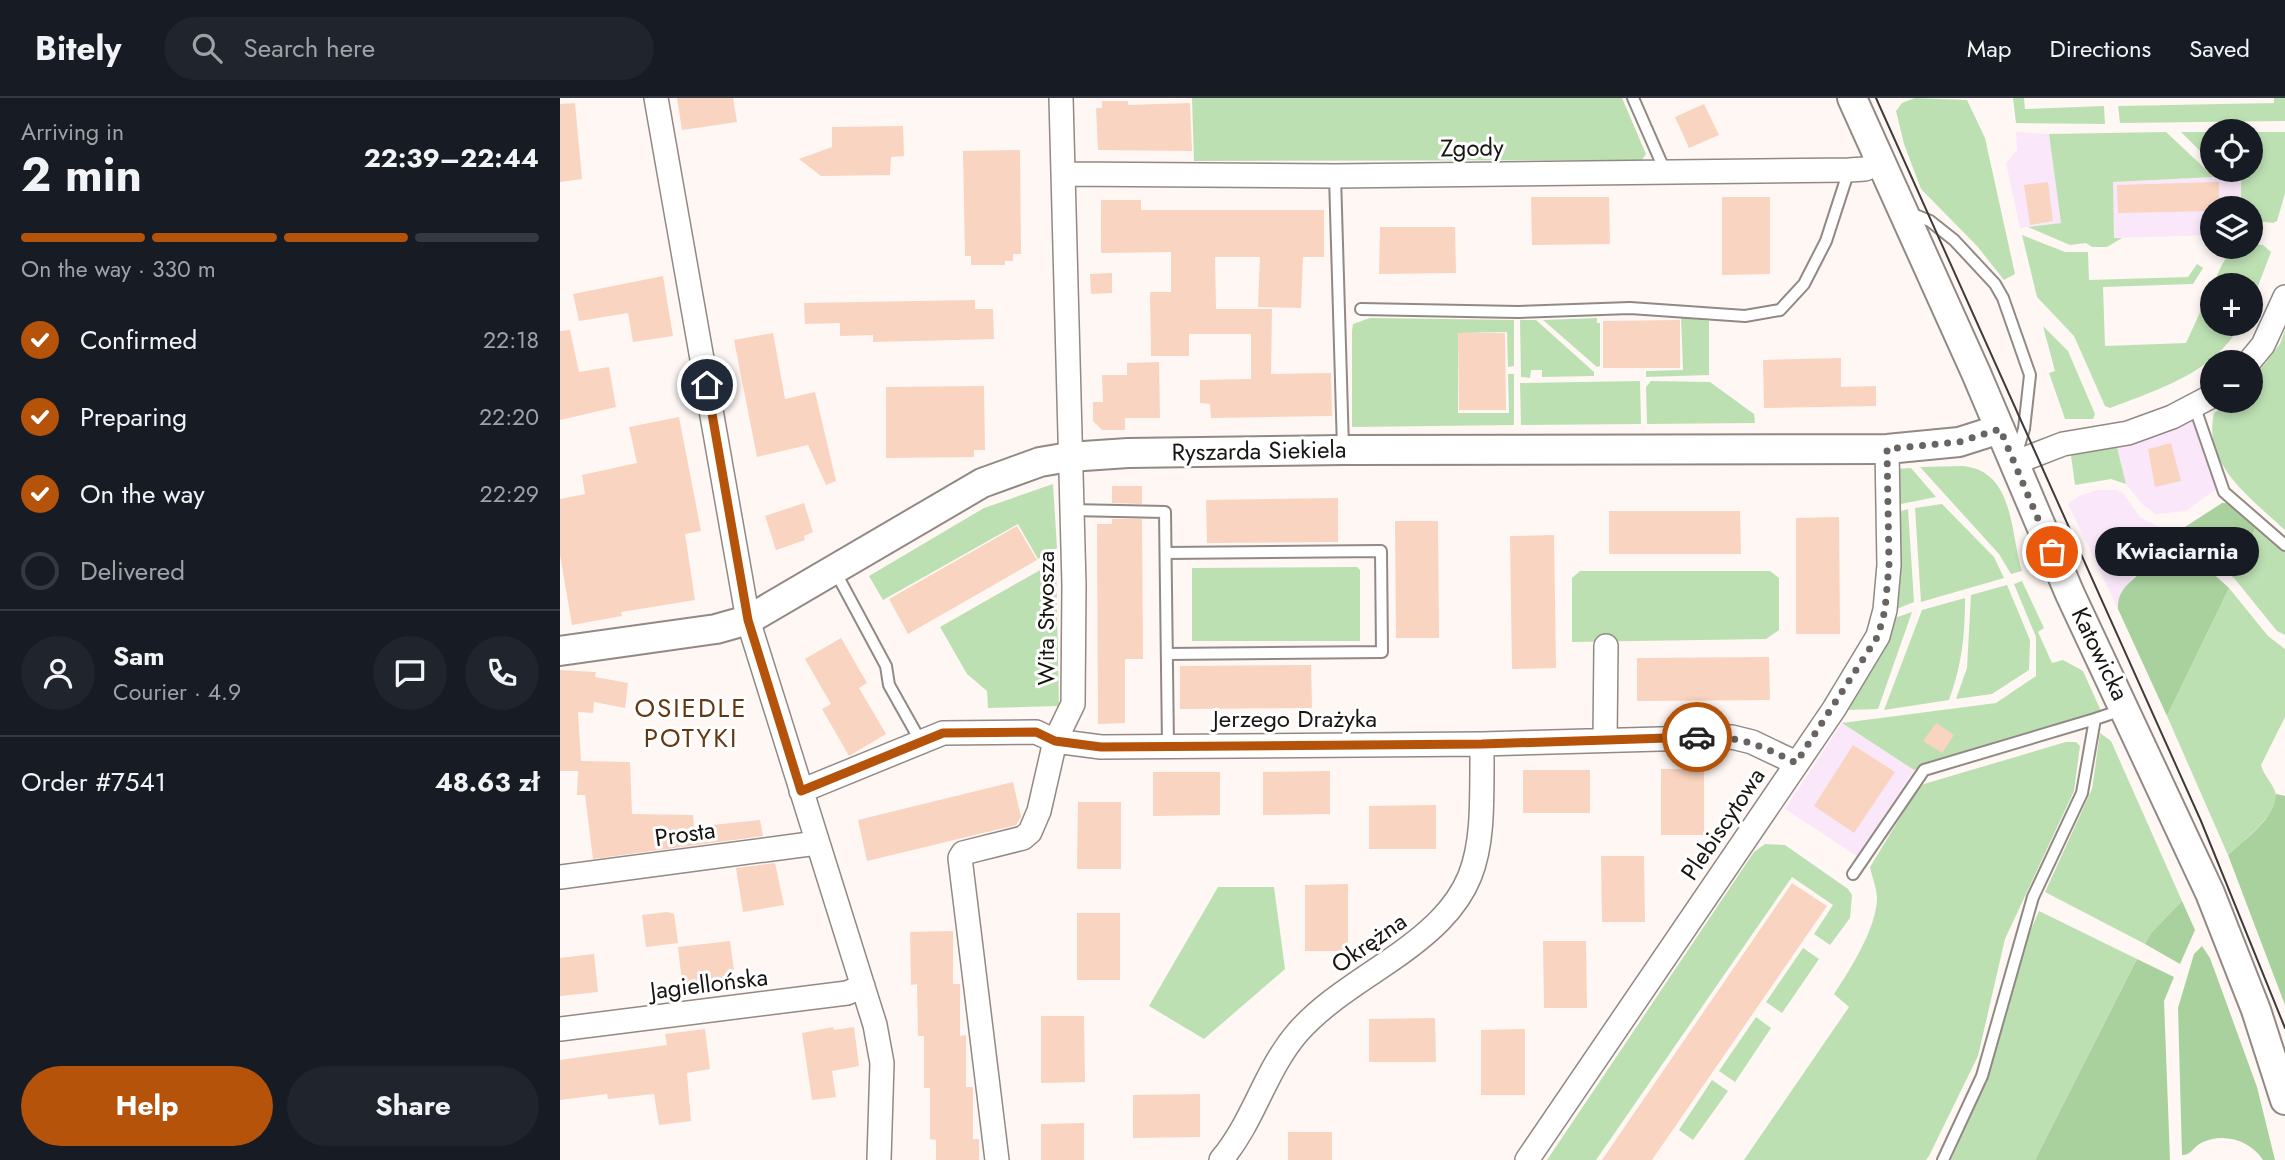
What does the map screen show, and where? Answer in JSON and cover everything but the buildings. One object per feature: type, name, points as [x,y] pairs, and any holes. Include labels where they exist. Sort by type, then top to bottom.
[{"type":"street","points":[[656,98],[748,620],[875,1025],[882,1063],[879,1160]]},
{"type":"street","name":"Wita Stwosza","points":[[997,1160],[960,858],[963,853],[1023,838],[1030,832],[1039,811],[1055,741],[1073,704],[1061,98]]},
{"type":"street","name":"Katowicka","points":[[1852,98],[2000,429],[2070,594],[2127,709],[2210,893],[2256,1010],[2285,1100]]},
{"type":"street","name":"Zgody","points":[[1063,174],[1335,176],[1849,170],[1865,169],[1880,163]]},
{"type":"street","points":[[2259,350],[2285,298]]},
{"type":"street","points":[[2014,463],[2063,444],[2128,433],[2200,402]]},
{"type":"street","name":"Ryszarda Siekiela","points":[[560,651],[716,629],[748,620],[982,482],[1040,462],[1069,457],[1128,453],[1343,450],[1887,449],[1959,442],[2000,429]]},
{"type":"street","name":"Plebiscytowa","points":[[1527,1160],[1796,763],[1878,636],[1885,610],[1889,565],[1887,449]]},
{"type":"street","points":[[1605,740],[1606,646]]},
{"type":"street","name":"Jerzego Drażyka","points":[[801,791],[943,733],[1036,732],[1055,741],[1101,747],[1482,744],[1732,737],[1752,742],[1796,763]]},
{"type":"street","name":"Okrężna","points":[[1221,1160],[1248,1123],[1273,1070],[1297,1033],[1321,1009],[1424,938],[1444,918],[1463,892],[1478,853],[1482,827],[1482,744]]},
{"type":"street","name":"Prosta","points":[[560,877],[817,843]]},
{"type":"street","name":"Jagiellońska","points":[[560,1029],[847,993],[863,986]]},
{"type":"lane","points":[[1633,98],[1665,171]]},
{"type":"lane","points":[[1361,309],[1518,312],[1630,307],[1745,316],[1780,310],[1804,284],[1826,241],[1849,170]]},
{"type":"lane","points":[[1335,176],[1343,450]]},
{"type":"lane","points":[[1904,211],[1930,220],[1954,240],[1995,284],[2003,298],[2029,375],[2024,429],[2014,463]]},
{"type":"lane","points":[[2206,413],[2224,492],[2285,545]]},
{"type":"lane","points":[[1071,510],[1165,512],[1168,746]]},
{"type":"lane","points":[[1166,553],[1381,551],[1382,652],[1167,654]]},
{"type":"lane","points":[[834,568],[886,666],[889,685],[921,742]]},
{"type":"lane","points":[[1853,874],[1924,770],[2127,709]]},
{"type":"lane","points":[[1943,1160],[1986,1064],[2033,897],[2082,793],[2095,719]]},
{"type":"shaded area","points":[[2016,132],[2049,134],[2061,223],[2020,228],[2006,163],[2017,150]]},
{"type":"shaded area","points":[[2200,178],[2200,182],[2241,182],[2241,196],[2200,196],[2200,235],[2114,238],[2112,182]]},
{"type":"shaded area","points":[[2191,417],[2216,489],[2186,511],[2156,514],[2143,505],[2126,484],[2116,443]]},
{"type":"shaded area","points":[[2097,490],[2117,490],[2124,494],[2140,517],[2165,530],[2158,534],[2142,570],[2131,579],[2118,601],[2118,609],[2068,504],[2079,496]]},
{"type":"shaded area","points":[[1842,723],[1914,770],[1857,856],[1785,809]]},
{"type":"green space","points":[[1192,98],[1622,98],[1646,154],[1642,160],[1194,161]]},
{"type":"green space","points":[[1915,98],[1967,100],[1985,138],[2015,274],[2004,280],[1977,246],[1921,189],[1904,144],[1896,111],[1902,103]]},
{"type":"green space","points":[[2013,98],[2024,98],[2025,109],[2104,106],[2105,124],[2016,123]]},
{"type":"green space","points":[[2274,98],[2285,98],[2285,121],[2200,119],[2200,122],[2120,123],[2118,106],[2274,103]]},
{"type":"green space","points":[[2166,132],[2200,164],[2200,178],[2113,182],[2114,238],[2122,238],[2107,247],[2092,247],[2086,243],[2070,245],[2028,227],[2061,223],[2049,134]]},
{"type":"green space","points":[[2181,132],[2200,132],[2200,151]]},
{"type":"green space","points":[[2263,132],[2285,132],[2285,193],[2277,221],[2263,222],[2263,196],[2241,196],[2241,182],[2263,182]]},
{"type":"green space","points":[[2022,235],[2065,252],[2088,252],[2089,280],[2188,277],[2197,264],[2203,268],[2193,284],[2103,287],[2105,346],[2186,343],[2200,312],[2200,336],[2233,336],[2221,350],[2200,350],[2200,368],[2184,377],[2110,408],[2105,406],[2074,336],[2037,297]]},
{"type":"green space","points":[[2263,245],[2271,252],[2263,273],[2218,273],[2225,259],[2263,259]]},
{"type":"green space","points":[[1681,317],[1709,321],[1709,375],[1646,377],[1646,371],[1683,370]]},
{"type":"green space","points":[[1370,318],[1514,320],[1514,366],[1508,367],[1507,332],[1458,333],[1458,413],[1509,413],[1508,374],[1514,374],[1514,425],[1352,427],[1353,324]]},
{"type":"green space","points":[[1597,318],[1597,323],[1600,323],[1600,366],[1597,367],[1543,320]]},
{"type":"green space","points":[[1520,320],[1536,320],[1594,372],[1594,376],[1542,377],[1542,370],[1531,370],[1530,378],[1521,377]]},
{"type":"green space","points":[[2043,326],[2068,351],[2095,414],[2093,419],[2065,419],[2049,373],[2055,371]]},
{"type":"green space","points":[[2285,330],[2285,530],[2245,493],[2222,465],[2212,432],[2214,413],[2263,413],[2263,366],[2280,344]]},
{"type":"green space","points":[[1640,381],[1641,424],[1521,425],[1520,383]]},
{"type":"green space","points":[[1651,381],[1710,382],[1754,414],[1755,423],[1647,424],[1646,387]]},
{"type":"green space","points":[[2116,443],[2126,484],[2111,479],[2075,485],[2070,448]]},
{"type":"green space","points":[[1963,466],[1980,470],[1992,479],[2001,492],[2008,506],[2022,571],[2011,574],[1999,554],[1920,467]]},
{"type":"green space","points":[[1911,468],[1936,497],[1891,506],[1891,469]]},
{"type":"green space","points":[[1053,484],[1057,548],[1038,559],[1018,524],[883,600],[869,576],[984,508]]},
{"type":"green space","points":[[2222,503],[2228,503],[2257,524],[2234,578],[2190,536],[2185,527]]},
{"type":"green space","points":[[1942,504],[1994,557],[2004,578],[1921,602],[1915,508]]},
{"type":"green space","points":[[1908,509],[1914,602],[1889,612],[1892,514]]},
{"type":"green space","points":[[2257,524],[2285,551],[2285,635],[2277,631],[2234,578]]},
{"type":"green space","points":[[2165,530],[2229,588],[2167,716],[2118,609],[2120,595],[2143,568],[2156,537]]},
{"type":"green space","points":[[1056,561],[1059,706],[988,708],[987,691],[967,674],[940,627]]},
{"type":"green space","points":[[1357,567],[1360,570],[1360,641],[1192,641],[1192,568]]},
{"type":"green space","points":[[1580,571],[1770,571],[1779,578],[1779,630],[1766,639],[1572,642],[1572,578]]},
{"type":"green space","points":[[2022,581],[2044,628],[2038,632],[2052,663],[2063,660],[2083,671],[2101,711],[1914,770],[1842,723],[1996,703],[2036,676],[2036,637],[2014,584]]},
{"type":"green space","points":[[2007,585],[2030,640],[2029,670],[1992,694],[1956,699],[1967,668],[1971,595]]},
{"type":"green space","points":[[2229,588],[2268,636],[2285,649],[2285,717],[2261,765],[2275,791],[2276,802],[2266,819],[2228,855],[2167,716]]},
{"type":"green space","points":[[1965,598],[1962,650],[1949,700],[1884,710],[1922,610]]},
{"type":"green space","points":[[1912,612],[1878,709],[1846,710],[1886,621]]},
{"type":"green space","points":[[2100,733],[2111,741],[2182,901],[2151,933],[2145,944],[2045,892],[2092,789]]},
{"type":"green space","points":[[2066,742],[2076,742],[2080,746],[2074,791],[2005,939],[1978,1056],[1926,1160],[1744,1160],[1849,1007],[1834,994],[1861,949],[1876,911],[1877,899],[1870,867],[1917,790],[1924,784]]},
{"type":"green space","points":[[2276,794],[2285,796],[2285,1005],[2228,855],[2265,820],[2275,803]]},
{"type":"green space","points":[[1765,844],[1785,845],[1848,889],[1852,895],[1850,918],[1830,945],[1814,934],[1833,905],[1792,877],[1596,1160],[1547,1160],[1754,852]]},
{"type":"green space","points":[[1218,887],[1274,887],[1285,969],[1204,1039],[1149,1006]]},
{"type":"green space","points":[[2182,901],[2195,930],[2180,964],[2145,944],[2151,933]]},
{"type":"green space","points":[[2039,911],[2137,959],[2035,1160],[1951,1160],[1987,1077],[2025,943]]},
{"type":"green space","points":[[2202,946],[2210,958],[2257,1087],[2275,1160],[2263,1160],[2251,1147],[2227,1138],[2209,1140],[2182,1155],[2178,1008],[2194,954]]},
{"type":"green space","points":[[1803,948],[1819,959],[1782,1013],[1766,1002]]},
{"type":"green space","points":[[2137,959],[2174,977],[2164,1001],[2170,1160],[2035,1160]]},
{"type":"green space","points":[[1756,1017],[1771,1028],[1735,1082],[1719,1071]]},
{"type":"green space","points":[[1712,1080],[1728,1091],[1693,1140],[1679,1130]]},
{"type":"tram line","points":[[1876,98],[2201,821],[2285,1028]]},
{"type":"way so far","points":[[1697,737],[1732,737],[1752,742],[1796,763],[1833,709],[1878,636],[1885,610],[1889,565],[1887,449],[1959,442],[2000,429],[2052,552]]},
{"type":"place","name":"Kwiaciarnia","points":[[2052,552]]},
{"type":"district","name":"OSIEDLE POTYKI","points":[[691,723]]},
{"type":"route","points":[[707,385],[744,581],[748,620],[801,791],[943,733],[1036,732],[1055,741],[1101,747],[1482,744],[1697,737]]}]
